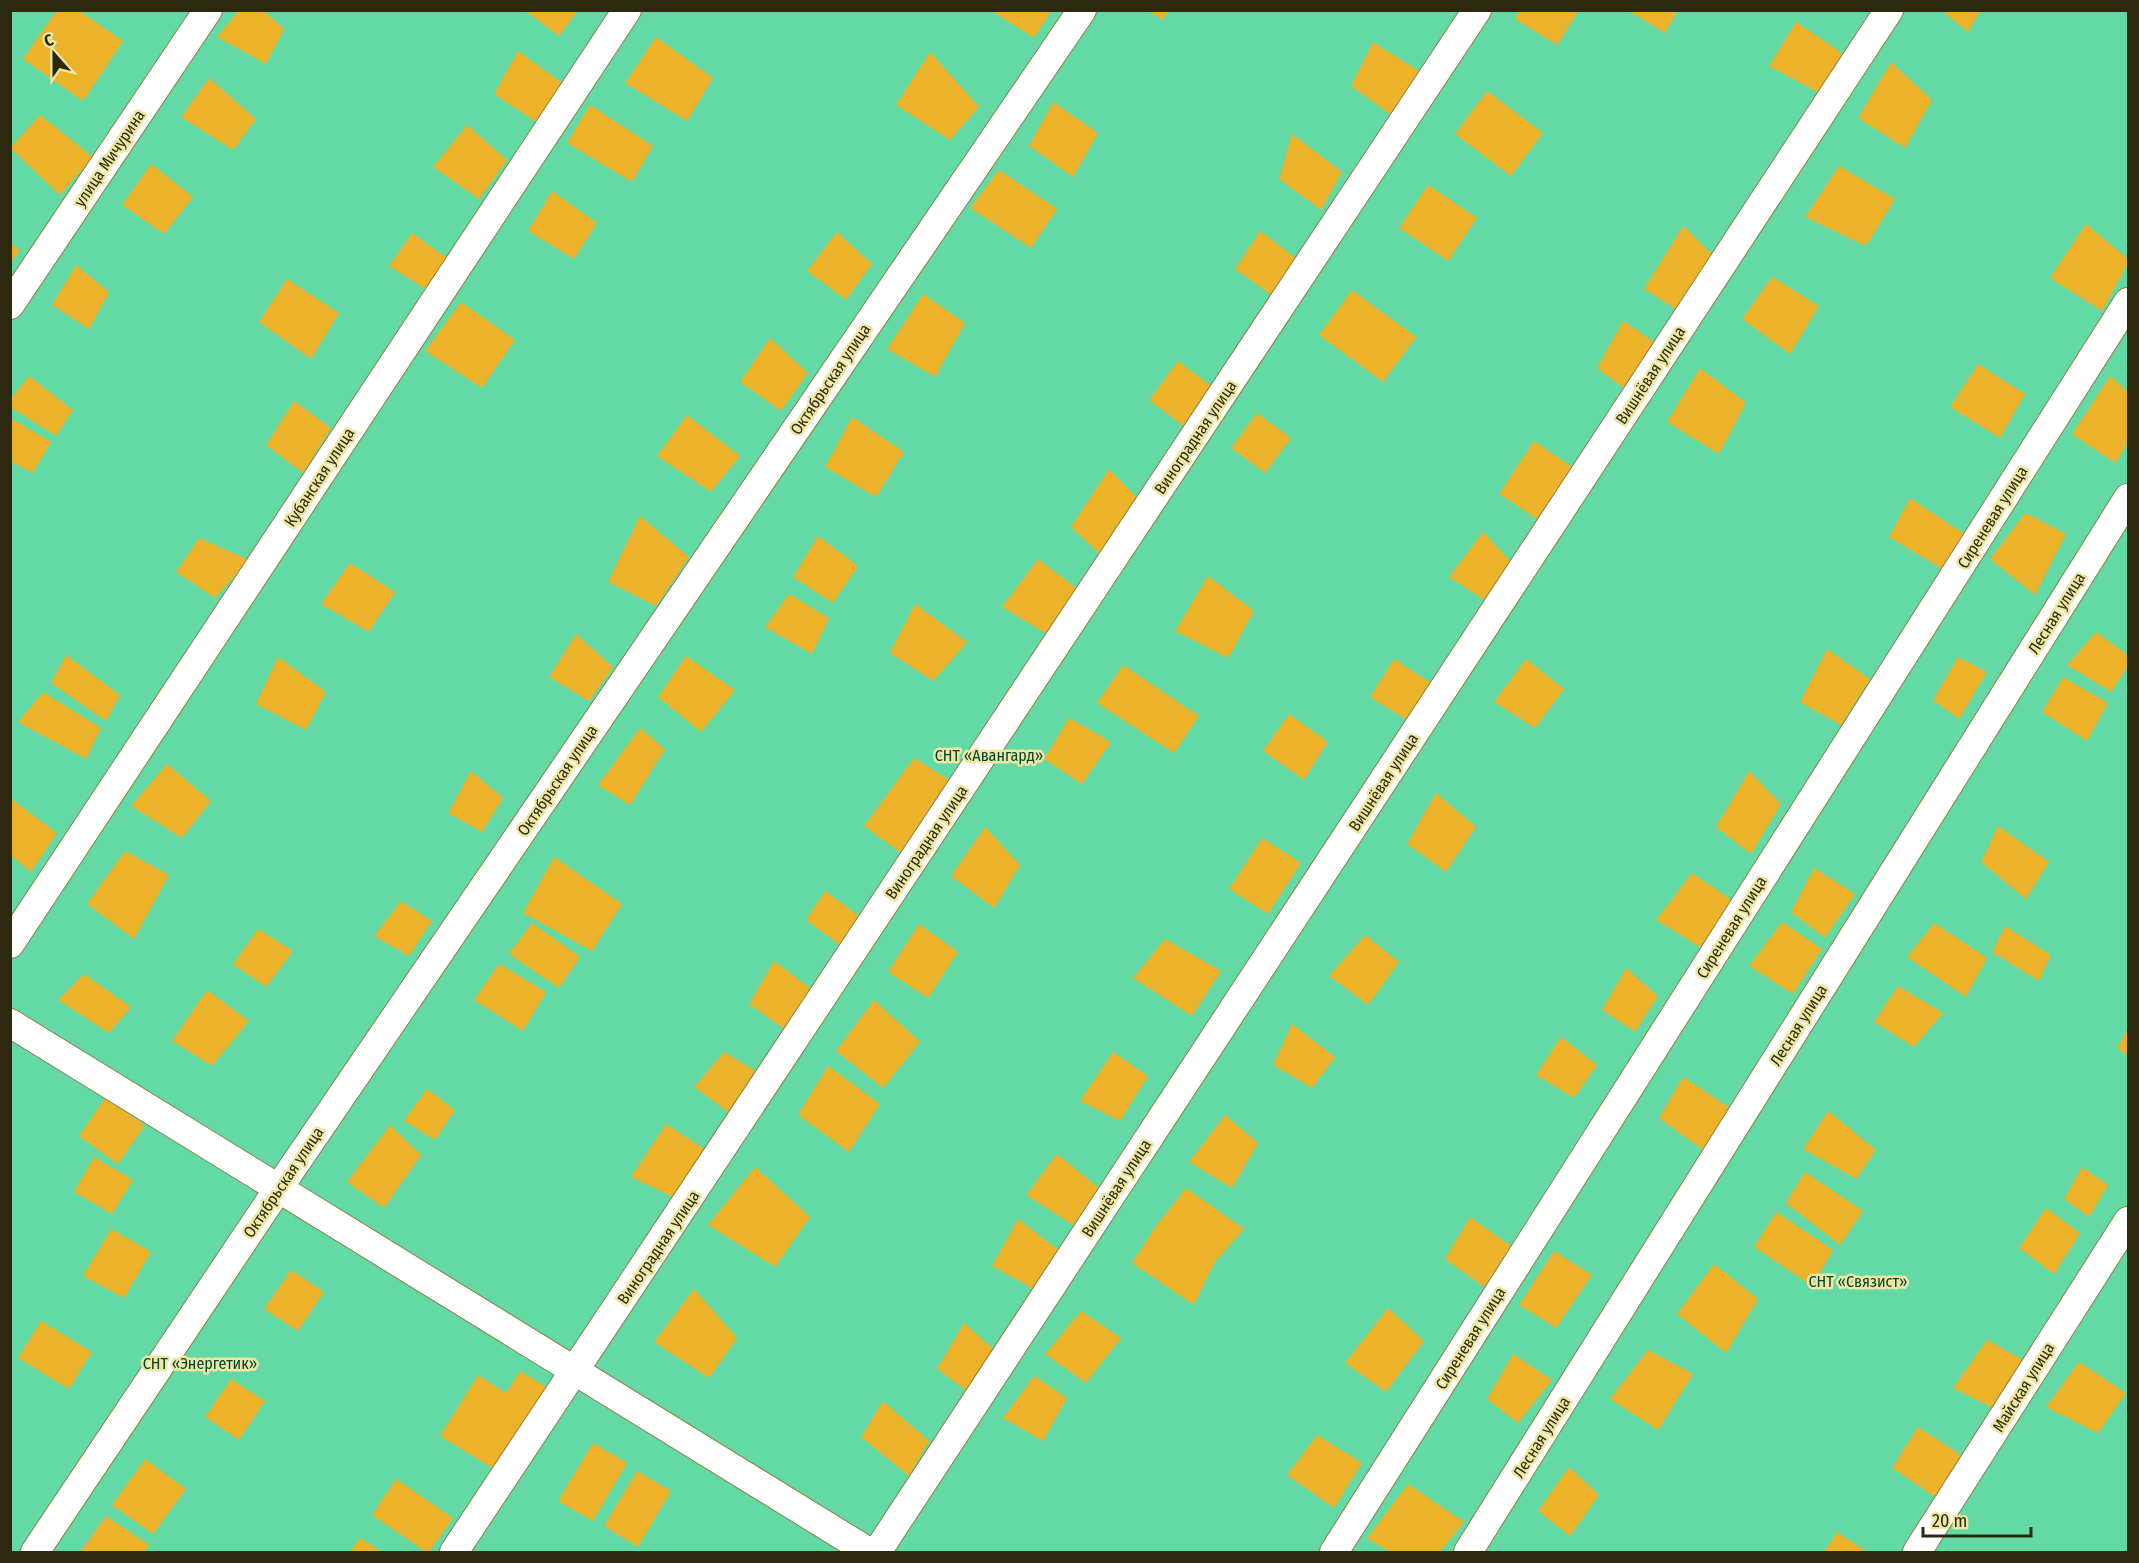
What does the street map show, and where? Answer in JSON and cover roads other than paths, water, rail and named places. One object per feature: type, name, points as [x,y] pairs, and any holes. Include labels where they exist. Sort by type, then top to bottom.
[{"type":"street","name":"улица Мичурина","points":[[10,305],[208,10]]},
{"type":"street","name":"Кубанская улица","points":[[10,944],[627,10]]},
{"type":"street","name":"Октябрьская улица","points":[[34,1552],[278,1189],[1082,10]]},
{"type":"street","name":"Виноградная улица","points":[[454,1552],[1477,10]]},
{"type":"street","name":"Вишнёвая улица","points":[[877,1552],[1889,10]]},
{"type":"street","name":"Сиреневая улица","points":[[1334,1552],[2128,303]]},
{"type":"street","name":"Лесная улица","points":[[1468,1552],[2128,498]]},
{"type":"street","points":[[10,1023],[869,1552]]},
{"type":"street","name":"Майская улица","points":[[1917,1552],[2128,1221]]},
{"type":"park label","name":"СНТ «Авангард»","points":[[989,755]]},
{"type":"park label","name":"СНТ «Связист»","points":[[1858,1281]]},
{"type":"park label","name":"СНТ «Энергетик»","points":[[200,1363]]}]
